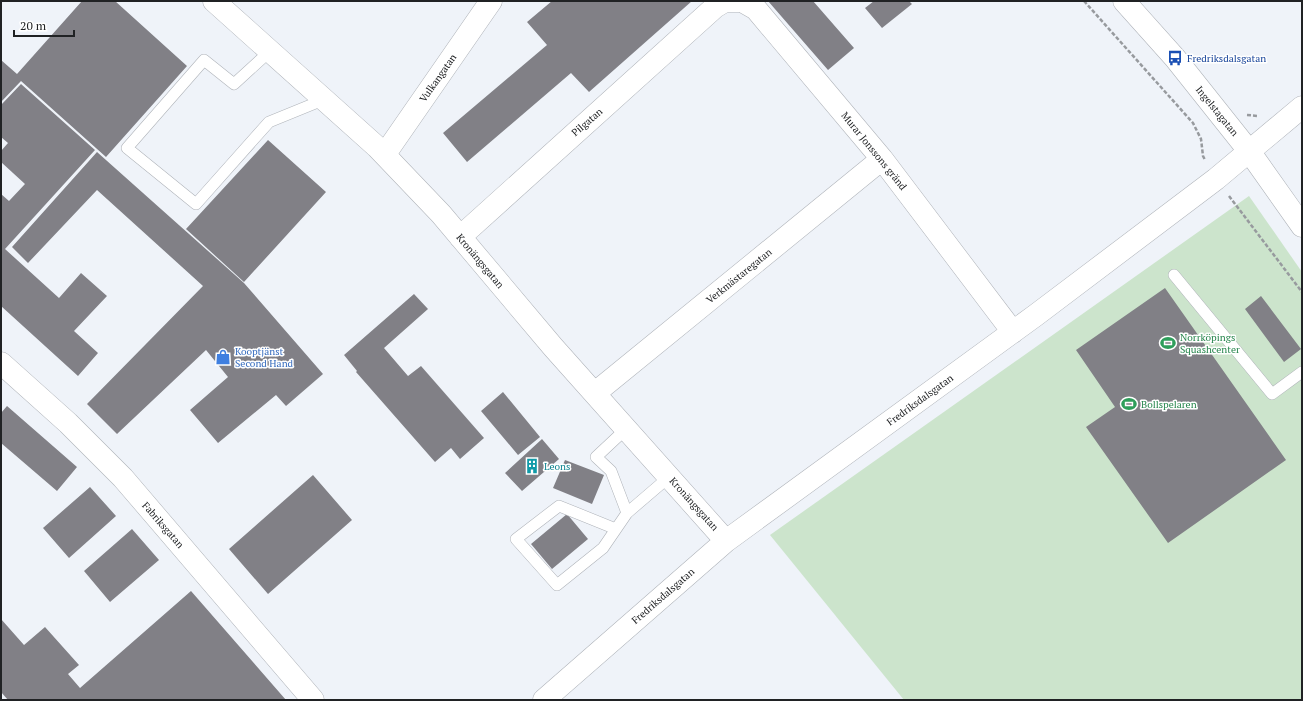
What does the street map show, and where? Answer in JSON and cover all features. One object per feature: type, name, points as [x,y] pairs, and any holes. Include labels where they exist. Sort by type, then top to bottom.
[{"type":"street","name":"Kronängsgatan","points":[[214,1],[384,154],[460,237],[553,347],[726,540]]},
{"type":"street","name":"Vulkangatan","points":[[384,154],[491,1]]},
{"type":"street","name":"Murar Jonssons gränd","points":[[715,7],[726,2],[742,1],[756,9],[882,159],[1013,332]]},
{"type":"street","name":"Ingelstagatan","points":[[1124,1],[1175,58],[1249,151],[1302,226]]},
{"type":"street","name":"Pilgatan","points":[[460,237],[715,7]]},
{"type":"street","name":"Fredriksdalsgatan","points":[[544,700],[726,540],[1013,332],[1216,179],[1302,107]]},
{"type":"street","name":"Verkmästaregatan","points":[[595,393],[882,159]]},
{"type":"street","name":"Fabriksgatan","points":[[3,369],[68,423],[123,478],[313,700]]},
{"type":"lane","points":[[269,52],[234,84],[204,60],[127,148],[196,204],[269,122],[323,100]]},
{"type":"lane","points":[[1174,275],[1272,394],[1302,372]]},
{"type":"lane","points":[[627,428],[596,457],[612,471],[627,512]]},
{"type":"lane","points":[[616,529],[559,506],[516,539],[557,585],[603,548],[616,529],[627,512],[669,477]]},
{"type":"path","points":[[1084,1],[1193,123],[1201,139],[1203,156],[1216,179],[1302,292]]},
{"type":"green space","name":"Bollspelaren","points":[[1249,196],[1302,272],[1302,700],[904,700],[770,535]]},
{"type":"building","points":[[82,1],[115,1],[187,66],[106,157],[21,81],[1,102],[1,60],[17,74]]},
{"type":"building","points":[[552,1],[692,1],[589,92],[571,73],[467,162],[443,133],[547,45],[527,22]]},
{"type":"building","points":[[768,1],[813,1],[854,48],[828,70]]},
{"type":"building","points":[[874,1],[909,1],[912,4],[882,28],[865,8]]},
{"type":"building","points":[[21,84],[95,150],[5,249],[59,298],[81,273],[107,296],[74,331],[98,353],[78,376],[1,306],[1,194],[9,201],[25,184],[1,162],[1,151],[8,143],[1,137],[1,105]]},
{"type":"building","points":[[268,140],[326,192],[244,282],[186,229]]},
{"type":"building","points":[[97,152],[244,283],[323,374],[286,406],[276,395],[218,443],[190,410],[228,377],[206,350],[117,434],[87,404],[203,286],[97,190],[28,263],[12,247]]},
{"type":"building","points":[[1165,288],[1286,460],[1168,543],[1086,427],[1115,407],[1076,350]]},
{"type":"building","points":[[414,294],[428,309],[384,348],[408,376],[421,366],[484,438],[460,459],[451,448],[435,462],[356,372],[357,371],[344,355]]},
{"type":"building","points":[[1261,296],[1301,349],[1284,362],[1245,309]]},
{"type":"building","points":[[503,392],[540,437],[518,455],[481,411]]},
{"type":"building","points":[[7,406],[77,467],[57,491],[1,443],[1,413]]},
{"type":"building","name":"Leons","points":[[542,439],[559,459],[522,491],[505,473]]},
{"type":"building","points":[[565,460],[604,475],[592,504],[553,488]]},
{"type":"building","points":[[313,475],[352,520],[268,594],[229,549]]},
{"type":"building","points":[[90,487],[116,516],[69,558],[43,528]]},
{"type":"building","points":[[567,514],[588,539],[552,569],[531,544]]},
{"type":"building","points":[[132,529],[159,560],[110,602],[84,571]]},
{"type":"building","points":[[191,591],[286,700],[8,700],[1,692],[1,619],[24,645],[45,627],[79,665],[68,674],[80,688]]},
{"type":"place","name":"Fredriksdalsgatan","points":[[1175,58]]},
{"type":"place","name":"Norrköpings Squashcenter","points":[[1168,343]]},
{"type":"place","name":"Kooptjänst Second Hand","points":[[223,357]]},
{"type":"place","name":"Bollspelaren","points":[[1129,404]]},
{"type":"place","name":"Leons","points":[[532,466]]}]
